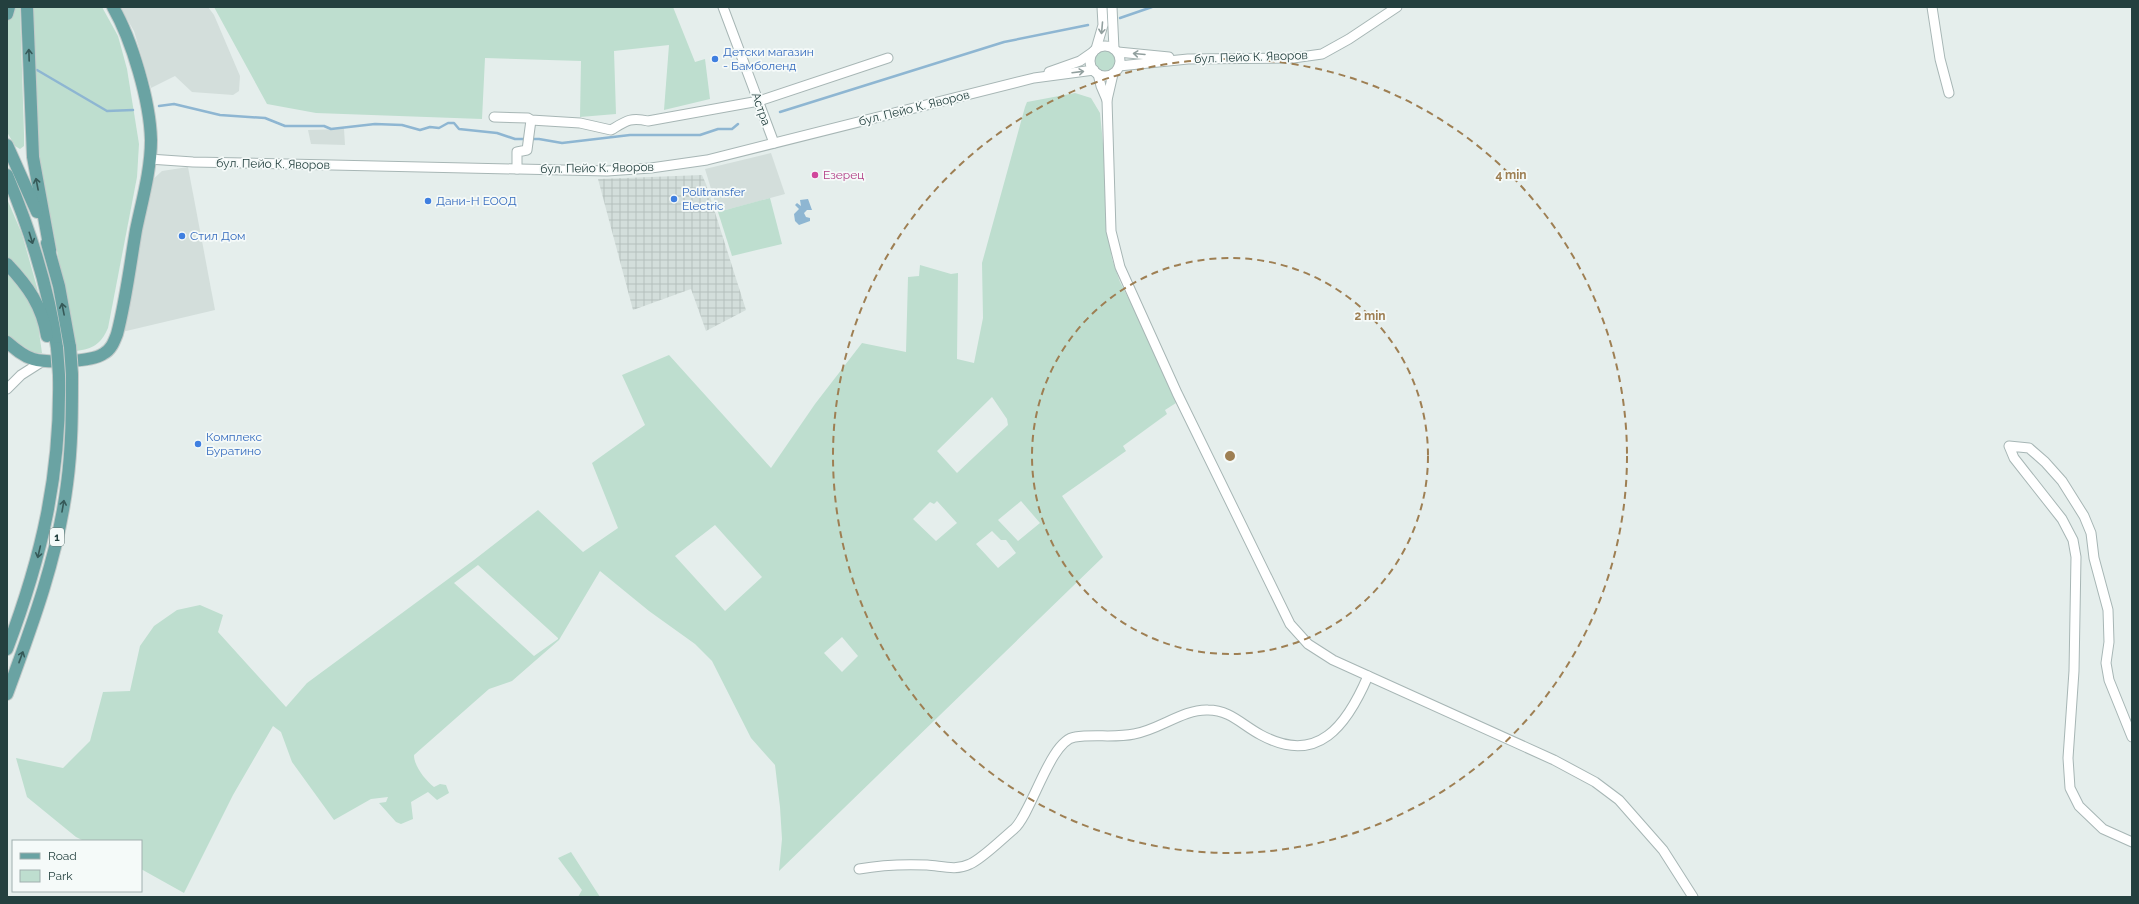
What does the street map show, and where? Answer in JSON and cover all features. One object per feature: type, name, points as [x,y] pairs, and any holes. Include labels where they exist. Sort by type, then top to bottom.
[{"type":"main road","points":[[7,14],[9,7]]},
{"type":"main road","points":[[27,7],[33,157],[50,250]]},
{"type":"main road","points":[[7,342],[25,356],[43,361],[98,357],[105,354],[114,342],[120,324],[151,141],[143,94],[127,34],[113,7]]},
{"type":"main road","name":"1","points":[[7,145],[31,198],[50,250],[59,286],[70,347],[72,374],[71,448],[60,524],[42,595],[7,694]]},
{"type":"main road","name":"1","points":[[7,175],[21,209],[37,257],[52,321],[58,440],[46,525],[37,561],[7,649]]},
{"type":"main road","points":[[7,264],[23,281],[38,302],[53,348]]},
{"type":"street","name":"Астра","points":[[723,7],[774,143]]},
{"type":"street","points":[[1102,7],[1103,25],[1091,63],[1107,100]]},
{"type":"street","points":[[1112,7],[1116,50],[1120,61],[1119,66],[1113,74],[1107,100],[1111,231],[1120,267],[1149,332],[1290,624],[1308,644],[1333,660],[1554,760],[1595,782],[1619,800],[1663,850],[1693,897]]},
{"type":"street","name":"бул. Пейо К. Яворов","points":[[1119,66],[1188,59],[1293,58],[1322,54],[1345,42],[1397,7]]},
{"type":"street","points":[[1932,7],[1940,59],[1949,93]]},
{"type":"street","points":[[1095,51],[1105,46],[1116,50]]},
{"type":"street","name":"бул. Пейо К. Яворов","points":[[1116,50],[1188,59]]},
{"type":"street","name":"бул. Пейо К. Яворов","points":[[149,159],[193,162],[607,171],[651,168],[707,160],[1034,78],[1080,61],[1095,51]]},
{"type":"street","points":[[530,124],[580,122],[611,130],[629,119],[636,118],[648,121],[759,101],[888,58]]},
{"type":"street","name":"бул. Пейо К. Яворов","points":[[1034,78],[1096,72]]},
{"type":"street","points":[[1096,72],[1103,75],[1113,74]]},
{"type":"street","points":[[494,117],[528,118],[530,124],[527,150],[517,152],[517,169]]},
{"type":"street","points":[[7,389],[21,375],[43,361]]},
{"type":"street","points":[[2132,737],[2109,680],[2106,663],[2109,642],[2108,610],[2094,558],[2091,533],[2084,516],[2062,481],[2045,462],[2029,448],[2009,446],[2014,458],[2062,519],[2074,546],[2076,575],[2074,671],[2068,758],[2070,788],[2079,806],[2103,829],[2132,842]]},
{"type":"street","points":[[859,869],[882,865],[928,865],[956,869],[971,864],[1016,827],[1058,748],[1072,737],[1134,734],[1200,710],[1220,710],[1260,735],[1287,746],[1311,744],[1326,738],[1342,722],[1354,704],[1368,676]]},
{"type":"shaded area","points":[[120,7],[208,7],[214,15],[240,76],[239,91],[233,95],[192,92],[175,76],[151,88],[134,31]]},
{"type":"shaded area","points":[[344,129],[345,145],[311,144],[308,130]]},
{"type":"shaded area","points":[[771,153],[785,194],[718,212],[705,169]]},
{"type":"shaded area","points":[[188,167],[215,310],[122,332],[149,183],[162,171]]},
{"type":"shaded area","points":[[702,175],[746,310],[706,331],[691,289],[633,310],[598,179]]},
{"type":"green space","points":[[11,7],[20,7],[24,146],[20,149],[15,146],[7,132],[7,19]]},
{"type":"green space","points":[[31,7],[102,7],[118,36],[127,69],[139,144],[137,177],[108,328],[96,345],[87,349],[76,351],[35,135]]},
{"type":"green space","points":[[214,7],[673,7],[695,62],[705,59],[710,99],[664,110],[669,45],[614,51],[616,114],[580,117],[581,61],[485,58],[482,119],[316,113],[267,104]]},
{"type":"green space","points":[[1105,49],[1113,52],[1116,60],[1113,68],[1105,71],[1097,68],[1094,60],[1097,52]]},
{"type":"green space","points":[[1075,93],[1091,98],[1100,113],[1105,164],[1108,233],[1112,259],[1120,282],[1144,329],[1176,403],[1165,410],[1167,414],[1123,446],[1126,451],[1062,496],[1103,557],[779,871],[782,839],[775,765],[751,738],[712,661],[695,644],[649,611],[600,571],[559,640],[512,681],[489,689],[414,755],[418,768],[427,781],[434,787],[440,784],[446,785],[449,793],[437,800],[428,792],[411,802],[413,819],[401,824],[396,822],[379,803],[386,802],[388,797],[371,799],[334,820],[292,762],[281,732],[273,726],[233,795],[184,893],[142,870],[142,840],[82,840],[76,837],[27,797],[16,758],[63,768],[90,741],[103,692],[130,691],[140,646],[154,626],[177,610],[200,605],[223,615],[218,632],[286,707],[307,683],[474,560],[538,510],[583,552],[618,528],[592,463],[645,425],[622,375],[669,355],[771,468],[815,404],[862,343],[906,352],[908,277],[919,276],[920,265],[951,274],[958,273],[957,359],[974,363],[983,318],[982,263],[1027,102]],"holes":[[[992,397],[1007,419],[1008,425],[957,473],[937,451]],[[937,501],[957,523],[936,541],[913,519],[930,502],[934,504]],[[1021,501],[1040,523],[1018,541],[998,520]],[[715,525],[762,577],[725,611],[675,556]],[[992,531],[1001,540],[1006,540],[1016,553],[998,568],[976,544]],[[478,565],[558,639],[534,656],[454,583]],[[842,637],[858,656],[842,672],[824,653]]]},
{"type":"green space","points":[[770,198],[782,244],[732,256],[718,212]]},
{"type":"green space","points":[[7,199],[22,234],[38,291],[33,288],[7,257]]},
{"type":"green space","points":[[7,271],[30,302],[38,325],[42,353],[34,353],[7,336]]},
{"type":"green space","points":[[571,852],[600,897],[578,897],[582,890],[558,858]]},
{"type":"water","points":[[808,199],[812,210],[807,210],[804,213],[806,217],[810,218],[810,221],[799,225],[795,221],[794,214],[799,209],[795,205],[797,203],[801,206],[800,200]]},
{"type":"waterway","points":[[1120,18],[1152,7]]},
{"type":"waterway","points":[[780,112],[1004,42],[1088,25]]},
{"type":"waterway","points":[[37,70],[107,111],[133,110]]},
{"type":"waterway","points":[[159,106],[174,104],[220,115],[265,118],[285,126],[324,126],[331,129],[375,124],[402,125],[420,130],[430,127],[439,128],[448,123],[454,123],[459,129],[497,133],[515,139],[539,139],[562,143],[630,135],[700,135],[718,129],[732,129],[738,124]]},
{"type":"place","name":"Детски магазин - Бамболенд","points":[[715,59]]},
{"type":"place","name":"Езерец","points":[[815,175]]},
{"type":"place","name":"Politransfer Electric","points":[[674,199]]},
{"type":"place","name":"Дани-Н ЕООД","points":[[428,201]]},
{"type":"place","name":"Стил Дом","points":[[182,236]]},
{"type":"place","name":"Комплекс Буратино","points":[[198,444]]}]
